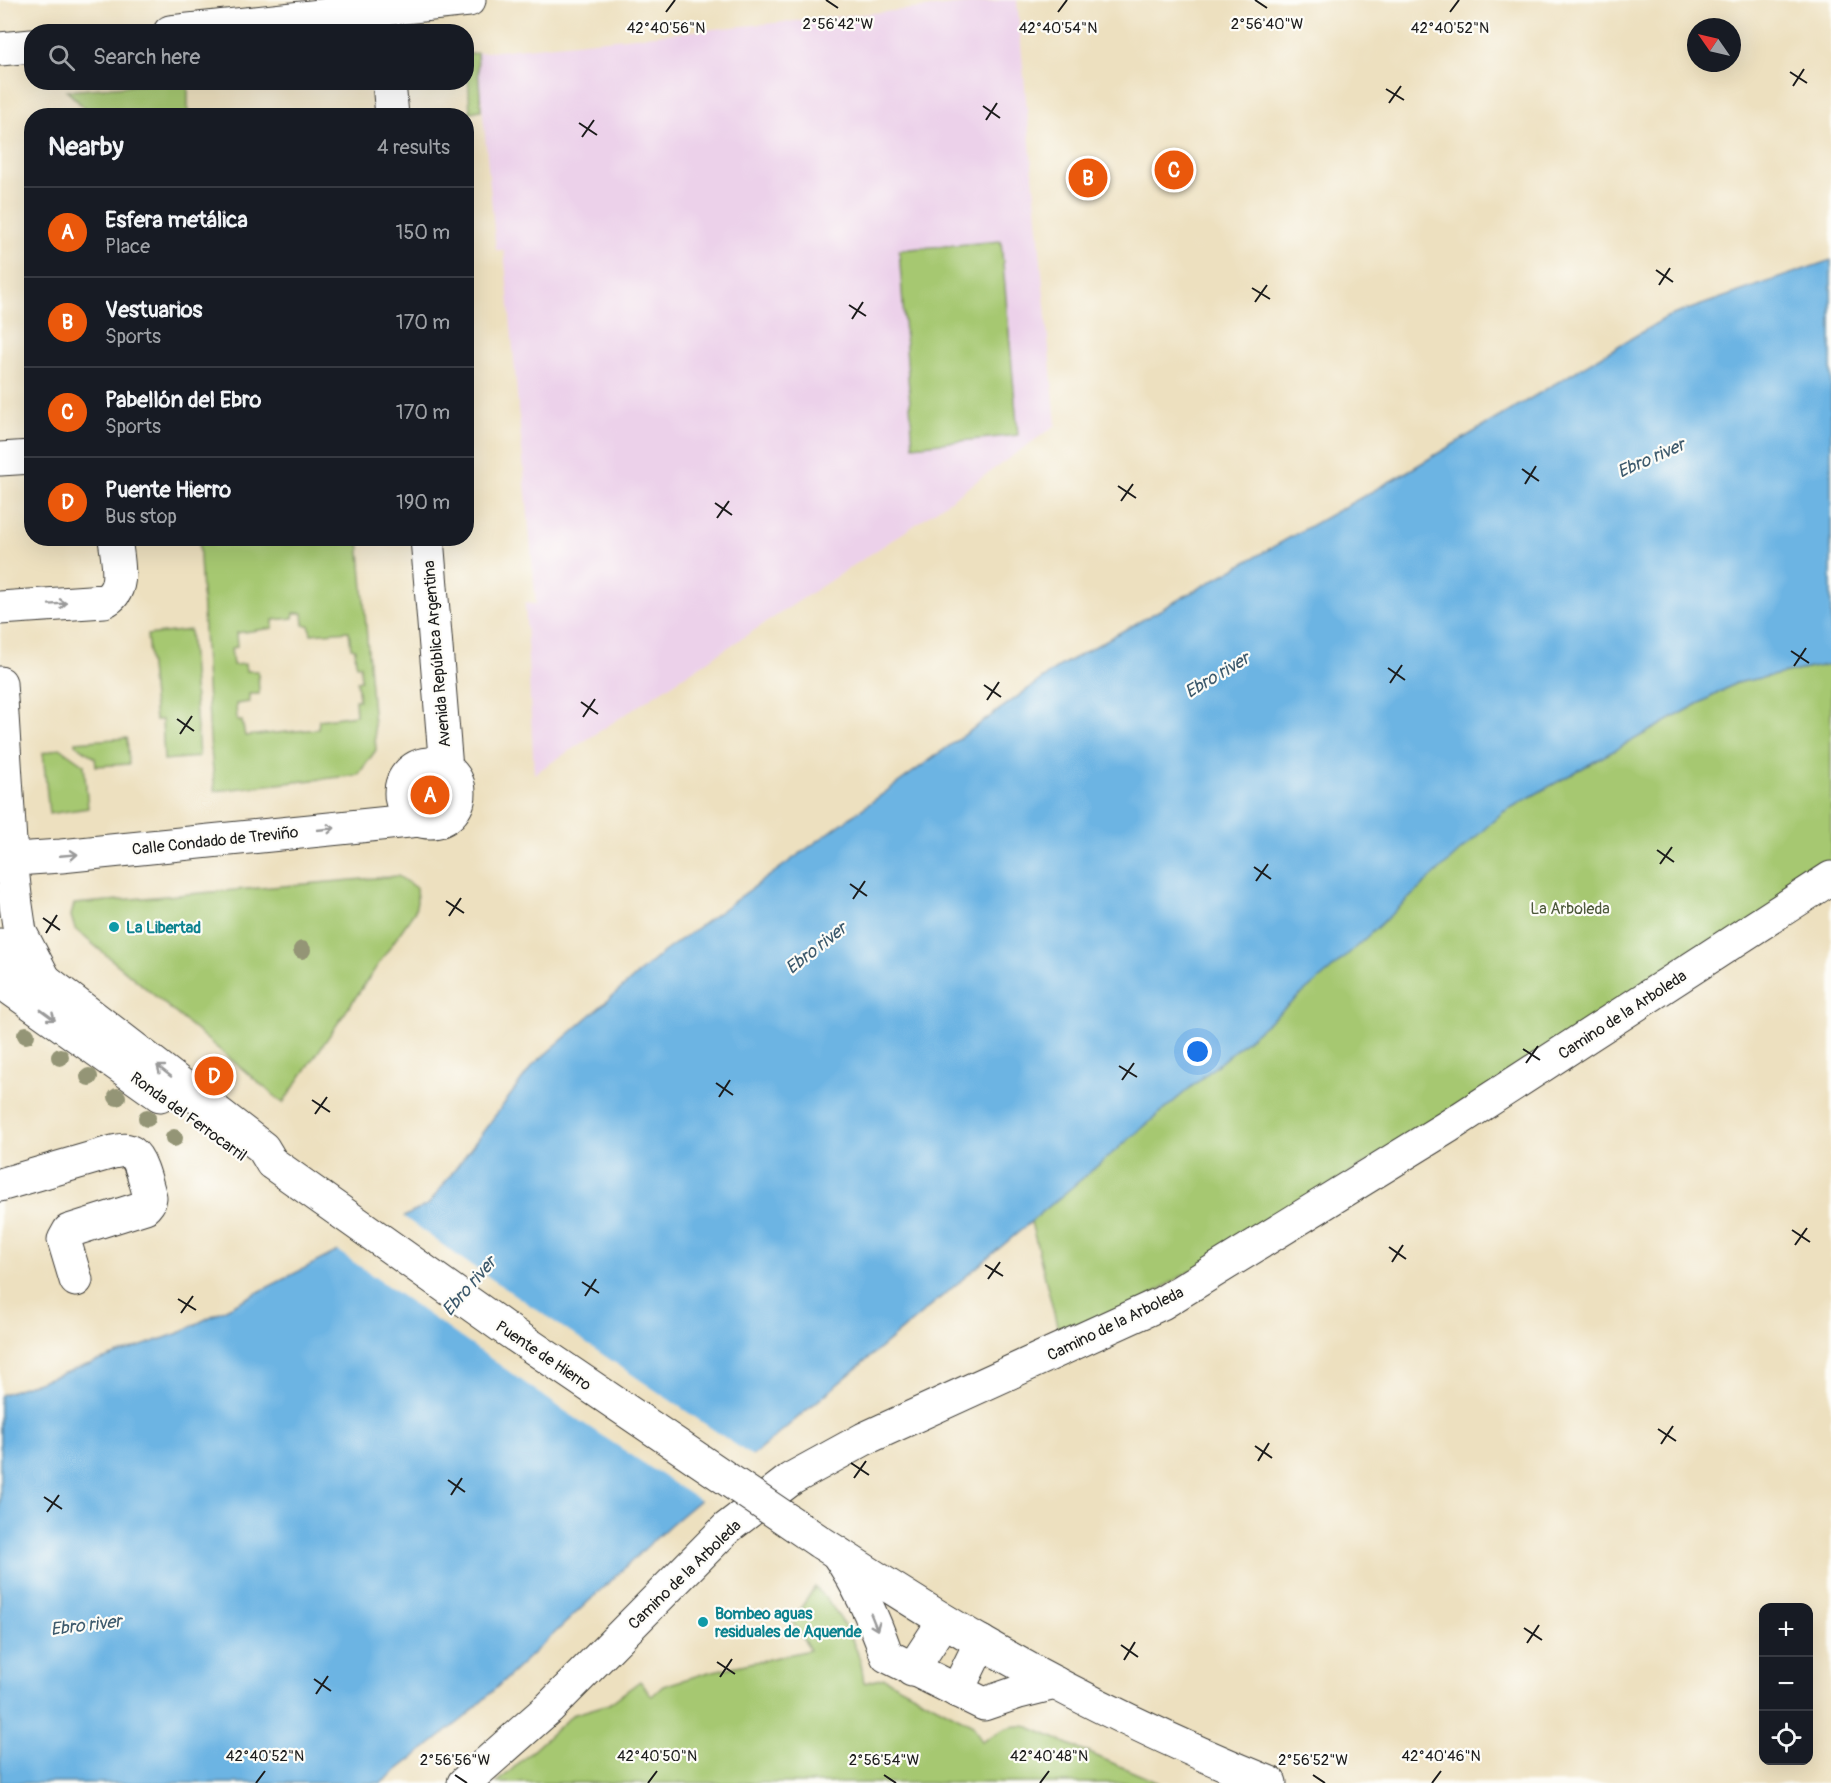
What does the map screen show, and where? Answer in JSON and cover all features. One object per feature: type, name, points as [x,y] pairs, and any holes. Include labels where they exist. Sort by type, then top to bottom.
[{"type":"street","points":[[265,24],[383,14],[469,0]]},
{"type":"street","points":[[0,49],[24,47]]},
{"type":"street","points":[[390,90],[391,108]]},
{"type":"street","points":[[0,459],[24,458]]},
{"type":"street","points":[[0,608],[104,601],[110,598],[115,594],[118,585],[116,546]]},
{"type":"street","name":"Avenida República Argentina","points":[[428,546],[446,769]]},
{"type":"street","points":[[0,683],[5,859],[20,932],[45,980]]},
{"type":"street","points":[[436,765],[446,769],[452,774],[458,790],[455,806],[443,818],[436,821],[419,820],[405,807],[401,789],[404,779],[418,766],[436,765]]},
{"type":"street","name":"Calle Condado de Treviño","points":[[5,859],[61,856],[419,820]]},
{"type":"street","name":"Camino de la Arboleda","points":[[464,1783],[549,1708],[727,1528],[791,1479],[855,1444],[1161,1303],[1449,1126],[1831,878]]},
{"type":"street","name":"Ronda del Ferrocarril","points":[[0,945],[244,1132],[263,1148],[272,1163]]},
{"type":"street","name":"Ronda del Ferrocarril","points":[[0,981],[253,1161],[272,1163]]},
{"type":"street","points":[[0,1185],[113,1152],[125,1150],[137,1159],[150,1197],[145,1207],[69,1231],[65,1235],[64,1240],[76,1280]]},
{"type":"street","name":"Puente de Hierro","points":[[272,1163],[503,1327],[828,1548],[944,1621],[1055,1683],[1120,1716],[1270,1783]]},
{"type":"street","points":[[828,1548],[850,1572],[867,1604],[887,1656],[984,1704],[1018,1692],[1055,1683]]},
{"type":"street","points":[[912,1670],[944,1621]]},
{"type":"street","points":[[957,1691],[981,1642]]},
{"type":"shaded area","points":[[1017,0],[1056,425],[909,529],[534,774],[525,603],[536,604],[504,250],[496,250],[477,53]]},
{"type":"green space","points":[[474,53],[477,53],[481,110],[474,111],[474,108],[470,108],[469,90],[474,90]]},
{"type":"green space","points":[[188,90],[188,108],[85,108],[67,91]]},
{"type":"green space","points":[[1001,241],[1018,435],[913,446],[899,250]]},
{"type":"green space","points":[[199,546],[360,546],[376,750],[358,775],[215,791]],"holes":[[[294,613],[303,613],[304,625],[309,625],[311,634],[349,631],[351,648],[355,649],[356,665],[360,665],[361,680],[357,681],[359,700],[355,700],[356,715],[319,720],[318,729],[245,736],[242,721],[237,721],[236,704],[249,702],[249,694],[259,694],[258,671],[246,671],[245,664],[233,665],[231,648],[237,647],[236,633],[273,628],[273,620],[293,618]]]},
{"type":"green space","points":[[190,630],[199,757],[164,760],[162,720],[155,720],[147,635]]},
{"type":"green space","name":"La Arboleda","points":[[1831,664],[1831,878],[1063,1349],[1031,1222],[1503,812],[1736,683]]},
{"type":"green space","points":[[127,738],[129,764],[96,766],[95,758],[75,744],[75,742]]},
{"type":"green space","points":[[60,748],[84,765],[88,808],[49,814],[43,753]]},
{"type":"green space","points":[[398,876],[416,888],[415,911],[283,1103],[75,929],[71,916],[74,904]]},
{"type":"green space","points":[[815,1587],[829,1602],[847,1631],[860,1660],[864,1683],[884,1678],[973,1725],[982,1742],[1010,1727],[1029,1727],[1159,1783],[497,1783],[572,1715],[609,1704],[640,1681],[652,1696],[663,1686],[709,1672],[810,1650],[792,1621]]},
{"type":"water","name":"Ebro river","points":[[1831,260],[1831,664],[1736,683],[1503,812],[1334,967],[670,1525],[464,1718],[381,1783],[0,1783],[0,1395],[179,1333],[429,1204],[533,1065],[661,954],[1060,666],[1405,473],[1667,317]]},
{"type":"pier","points":[[401,1215],[755,1458],[702,1502],[565,1411],[335,1249]]},
{"type":"place","name":"Pabellón del Ebro","points":[[1174,170]]},
{"type":"place","name":"Vestuarios","points":[[1088,178]]},
{"type":"place","name":"Esfera metálica","points":[[430,795]]},
{"type":"place","name":"La Libertad","points":[[114,927]]},
{"type":"place","name":"Puente Hierro","points":[[214,1076]]},
{"type":"place","name":"Bombeo aguas residuales de Aquende","points":[[703,1622]]}]
